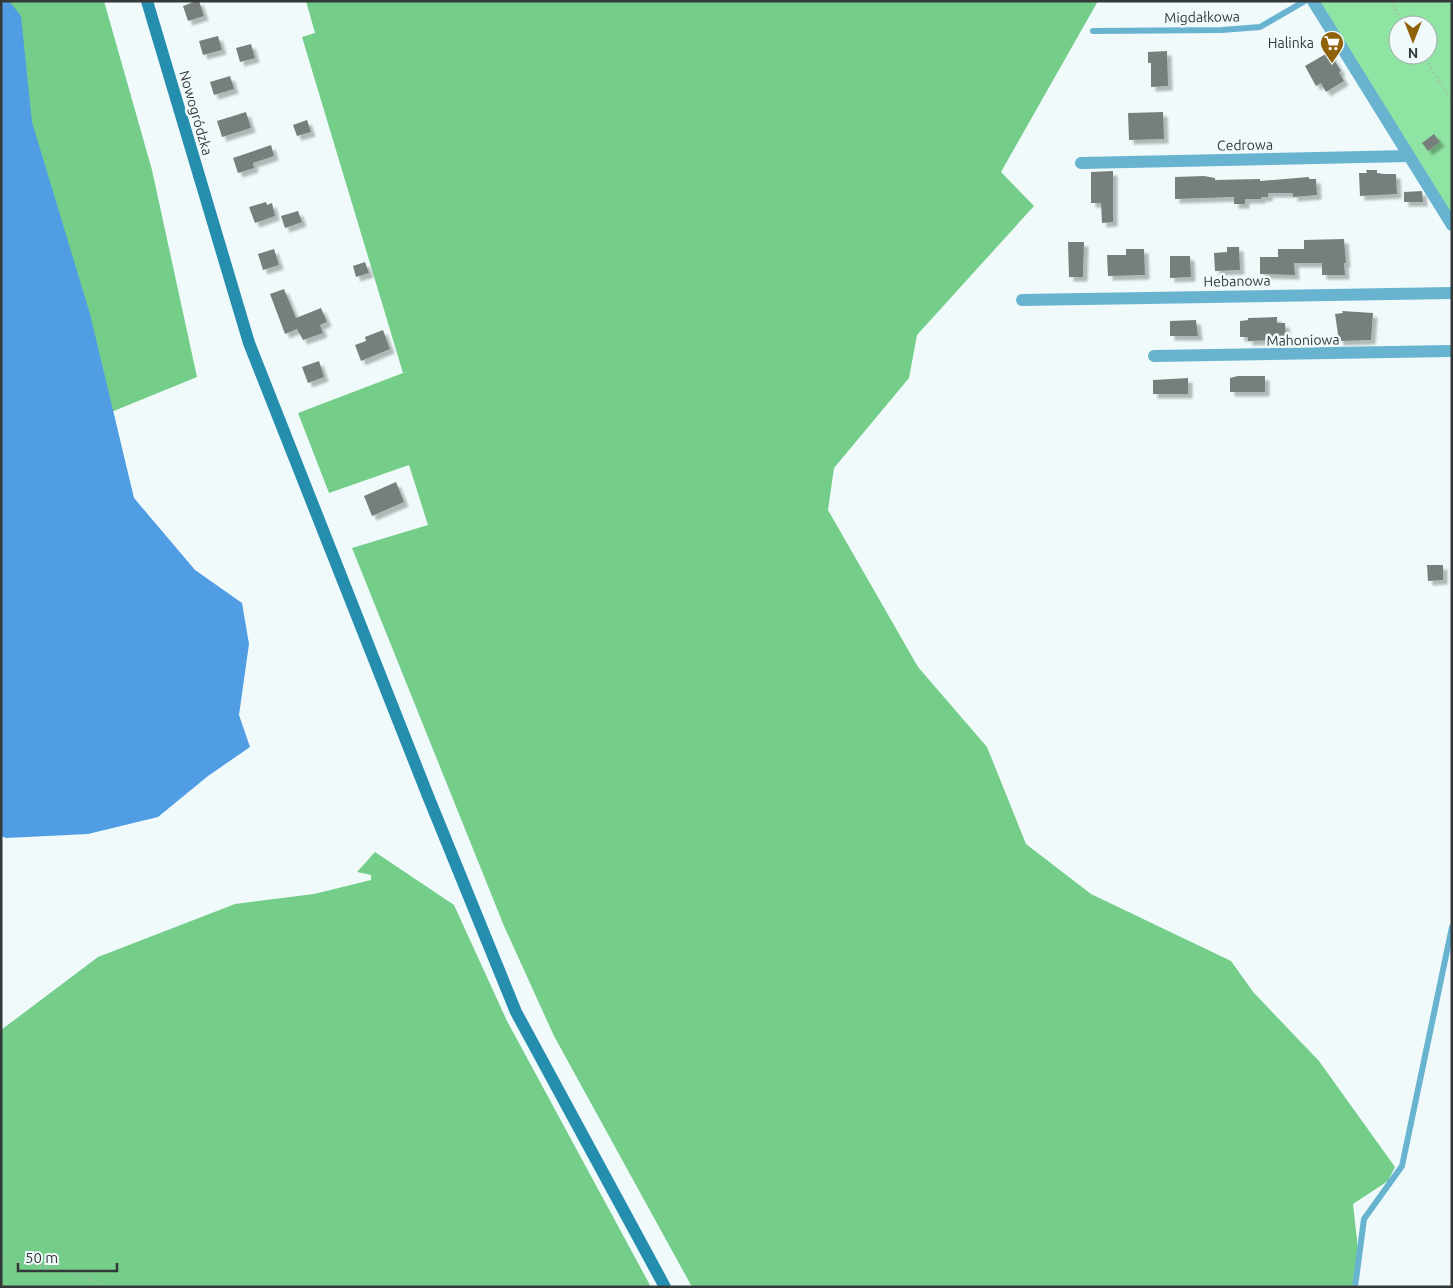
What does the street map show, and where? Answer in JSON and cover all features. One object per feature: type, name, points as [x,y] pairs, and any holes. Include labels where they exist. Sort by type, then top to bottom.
[{"type":"main road","name":"Nowogródzka","points":[[147,1],[252,352],[516,1012],[665,1287]]},
{"type":"street","points":[[1313,1],[1452,225]]},
{"type":"street","name":"Cedrowa","points":[[1081,164],[1409,156]]},
{"type":"street","name":"Hebanowa","points":[[1022,300],[1452,293]]},
{"type":"street","name":"Mahoniowa","points":[[1154,356],[1452,351]]},
{"type":"lane","name":"Migdałkowa","points":[[1093,31],[1222,30],[1260,27],[1305,1]]},
{"type":"lane","points":[[1355,1287],[1364,1219],[1402,1166],[1452,927]]},
{"type":"path","points":[[1390,1],[1399,15]]},
{"type":"path","points":[[1429,65],[1452,101]]},
{"type":"path","points":[[1,1259],[76,1273],[107,1287]]},
{"type":"green space","points":[[1,1],[104,1],[152,170],[197,377],[1,457]]},
{"type":"green space","points":[[306,1],[1098,1],[1001,172],[1034,206],[917,335],[909,378],[834,468],[828,510],[918,667],[987,747],[1026,844],[1091,894],[1231,961],[1254,993],[1319,1061],[1395,1167],[1388,1181],[1353,1204],[1359,1258],[1353,1287],[692,1287],[554,1036],[504,926],[352,548],[428,525],[409,465],[329,493],[298,413],[403,373],[302,37],[315,33]]},
{"type":"green space","points":[[1313,1],[1452,1],[1452,224]]},
{"type":"green space","points":[[375,852],[454,905],[507,1021],[651,1287],[1,1287],[1,1030],[98,957],[235,904],[314,894],[371,880],[371,875],[357,872]]},
{"type":"water","points":[[1,1],[9,1],[21,16],[32,122],[90,314],[134,498],[195,570],[242,603],[249,644],[239,715],[250,747],[208,776],[158,817],[88,834],[6,838],[1,836]]},
{"type":"building","points":[[199,1],[204,16],[188,21],[183,6]]},
{"type":"building","points":[[218,36],[222,50],[203,55],[199,41]]},
{"type":"building","points":[[251,44],[255,58],[240,62],[236,48]]},
{"type":"building","points":[[1167,51],[1168,86],[1151,87],[1151,63],[1148,63],[1148,52]]},
{"type":"building","points":[[1329,52],[1341,71],[1339,72],[1344,81],[1326,92],[1321,83],[1316,86],[1305,66]]},
{"type":"building","points":[[230,76],[234,89],[214,95],[210,82]]},
{"type":"building","points":[[246,112],[251,128],[222,137],[217,121]]},
{"type":"building","points":[[1163,112],[1164,139],[1129,140],[1128,113]]},
{"type":"building","points":[[307,120],[311,132],[297,136],[293,125]]},
{"type":"building","points":[[1434,134],[1440,142],[1428,151],[1422,143]]},
{"type":"building","points":[[271,145],[274,156],[253,163],[254,168],[238,173],[233,158]]},
{"type":"building","points":[[1366,170],[1377,170],[1377,173],[1384,174],[1396,174],[1397,194],[1360,196],[1359,173],[1367,173]]},
{"type":"building","points":[[1113,171],[1113,222],[1102,223],[1101,203],[1091,203],[1091,172]]},
{"type":"building","points":[[1204,176],[1215,178],[1215,180],[1260,179],[1260,181],[1309,177],[1309,179],[1316,179],[1317,195],[1293,197],[1293,193],[1268,193],[1268,197],[1261,197],[1261,199],[1245,199],[1245,204],[1234,204],[1234,197],[1175,199],[1175,177]]},
{"type":"building","points":[[1422,191],[1423,202],[1404,202],[1404,192]]},
{"type":"building","points":[[266,202],[267,205],[272,203],[275,216],[255,223],[249,207]]},
{"type":"building","points":[[298,211],[302,222],[285,228],[281,216]]},
{"type":"building","points":[[1344,239],[1345,275],[1322,275],[1322,263],[1294,263],[1295,275],[1260,274],[1260,257],[1278,257],[1278,249],[1304,249],[1304,240]]},
{"type":"building","points":[[1068,242],[1084,242],[1083,277],[1069,277]]},
{"type":"building","points":[[1227,247],[1239,247],[1240,270],[1215,271],[1214,253],[1227,252]]},
{"type":"building","points":[[274,249],[279,265],[263,270],[258,254]]},
{"type":"building","points":[[1126,249],[1144,249],[1145,275],[1108,276],[1107,255],[1126,255]]},
{"type":"building","points":[[1170,256],[1190,256],[1191,277],[1170,278]]},
{"type":"building","points":[[365,262],[369,273],[356,277],[353,266]]},
{"type":"building","points":[[284,289],[296,318],[321,308],[327,322],[320,325],[323,333],[303,340],[297,329],[285,334],[270,294]]},
{"type":"building","points":[[1342,311],[1373,313],[1371,340],[1339,341],[1335,314],[1343,313]]},
{"type":"building","points":[[1277,317],[1277,323],[1285,323],[1286,336],[1280,337],[1280,340],[1248,341],[1248,337],[1240,337],[1240,321],[1248,320],[1248,318]]},
{"type":"building","points":[[1196,320],[1198,336],[1170,336],[1170,321]]},
{"type":"building","points":[[383,330],[390,349],[361,361],[355,345],[366,341],[365,337]]},
{"type":"building","points":[[319,361],[324,377],[308,383],[302,367]]},
{"type":"building","points":[[1238,376],[1265,376],[1265,392],[1230,392],[1230,378]]},
{"type":"building","points":[[1188,378],[1188,394],[1153,394],[1153,380]]},
{"type":"building","points":[[396,482],[404,502],[372,516],[364,496]]},
{"type":"building","points":[[1427,565],[1443,565],[1443,580],[1428,581]]},
{"type":"place","name":"Halinka","points":[[1332,64]]}]
